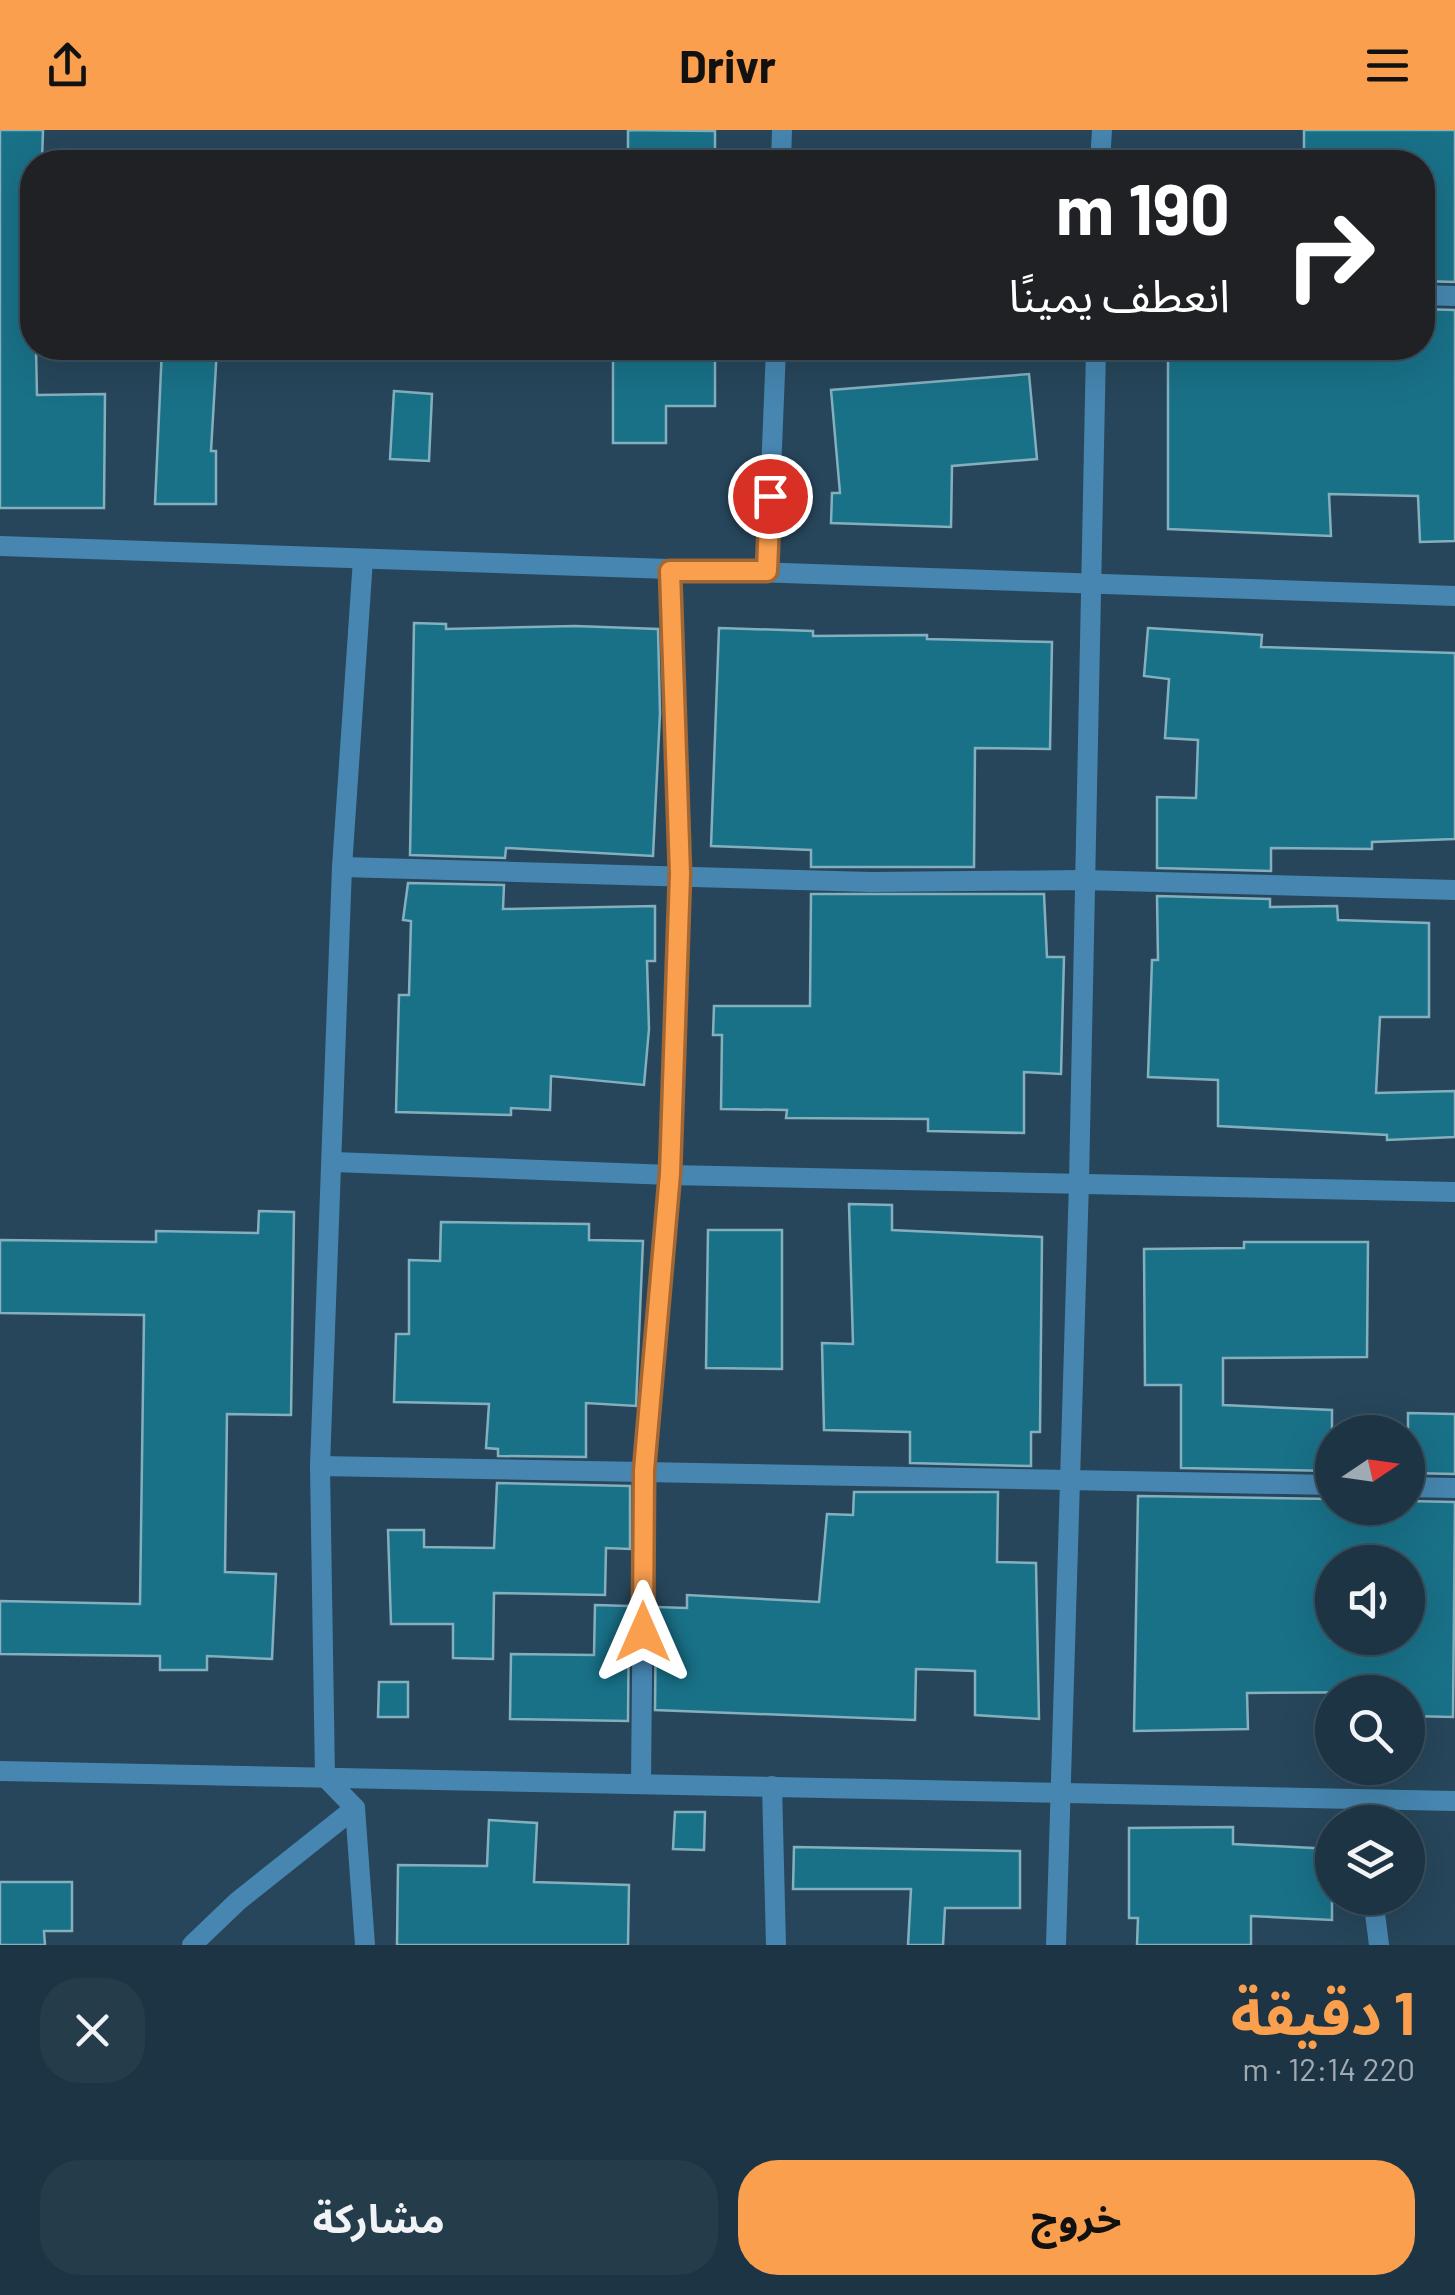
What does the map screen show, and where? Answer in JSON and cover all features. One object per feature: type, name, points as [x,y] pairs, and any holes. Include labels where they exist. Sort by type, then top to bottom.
[{"type":"street","points":[[767,571],[776,360]]},
{"type":"street","points":[[1056,1945],[1079,1182],[1082,880],[1096,360]]},
{"type":"street","points":[[0,546],[1455,596]]},
{"type":"street","points":[[363,558],[342,867],[320,1466],[325,1777],[355,1808],[366,1945]]},
{"type":"street","points":[[641,1784],[644,1470],[670,1174],[680,874],[670,571]]},
{"type":"street","points":[[342,867],[872,882],[1082,880],[1455,890]]},
{"type":"street","points":[[334,1162],[670,1174],[1455,1192]]},
{"type":"street","points":[[320,1466],[1315,1484]]},
{"type":"street","points":[[1425,1487],[1455,1488]]},
{"type":"street","points":[[0,1771],[1455,1801]]},
{"type":"street","points":[[772,1786],[776,1945]]},
{"type":"street","points":[[1362,1800],[1362,1805]]},
{"type":"street","points":[[192,1945],[238,1901],[355,1808]]},
{"type":"street","points":[[1375,1915],[1379,1945]]},
{"type":"building","points":[[0,130],[43,130],[42,150],[20,150],[20,360],[36,360],[37,395],[105,394],[104,508],[0,508]]},
{"type":"building","points":[[628,130],[715,131],[715,150],[628,150]]},
{"type":"building","points":[[1304,130],[1455,130],[1455,282],[1435,281],[1435,150],[1304,150]]},
{"type":"building","points":[[1435,309],[1455,310],[1455,541],[1420,542],[1418,496],[1329,494],[1331,536],[1168,529],[1168,360],[1435,360]]},
{"type":"building","points":[[161,360],[216,360],[211,451],[216,451],[216,504],[155,504]]},
{"type":"building","points":[[613,360],[715,360],[715,406],[666,406],[666,443],[613,443]]},
{"type":"building","points":[[1029,374],[1037,459],[952,466],[951,527],[831,523],[832,493],[840,493],[831,390]]},
{"type":"building","points":[[394,391],[432,394],[429,461],[390,459]]},
{"type":"building","points":[[414,623],[446,624],[446,629],[658,629],[660,713],[653,856],[506,848],[505,858],[410,855]]},
{"type":"building","points":[[719,628],[813,631],[813,636],[927,635],[927,639],[1052,642],[1050,749],[975,748],[974,867],[811,867],[811,850],[711,846]]},
{"type":"building","points":[[1148,628],[1262,635],[1261,647],[1455,653],[1455,839],[1372,842],[1372,849],[1271,848],[1271,871],[1157,868],[1157,797],[1196,798],[1198,740],[1165,738],[1169,679],[1144,676]]},
{"type":"building","points":[[408,883],[504,885],[503,909],[655,906],[655,961],[647,961],[649,1029],[644,1085],[551,1076],[550,1110],[511,1108],[511,1115],[396,1112],[399,995],[409,995],[411,921],[403,920]]},
{"type":"building","points":[[811,894],[1044,894],[1047,957],[1064,957],[1061,1074],[1024,1072],[1024,1133],[928,1131],[928,1119],[786,1118],[787,1110],[721,1109],[722,1035],[713,1035],[714,1006],[810,1006]]},
{"type":"building","points":[[1157,896],[1270,899],[1270,907],[1337,906],[1338,920],[1429,923],[1429,1017],[1380,1017],[1376,1093],[1455,1091],[1455,1137],[1387,1140],[1387,1135],[1218,1126],[1218,1080],[1148,1077],[1152,960],[1158,960]]},
{"type":"building","points":[[849,1204],[892,1205],[892,1230],[1042,1237],[1040,1432],[1031,1432],[1031,1466],[910,1463],[910,1432],[824,1430],[822,1343],[853,1344]]},
{"type":"building","points":[[259,1211],[294,1212],[291,1415],[227,1414],[225,1572],[276,1574],[272,1659],[207,1656],[207,1670],[160,1670],[160,1656],[0,1654],[0,1601],[140,1604],[144,1315],[0,1313],[0,1240],[156,1242],[156,1231],[258,1233]]},
{"type":"building","points":[[441,1222],[589,1224],[589,1240],[643,1241],[636,1406],[586,1403],[586,1457],[498,1456],[498,1449],[486,1448],[489,1404],[394,1402],[396,1334],[409,1334],[409,1260],[440,1261]]},
{"type":"building","points":[[708,1230],[782,1230],[782,1369],[706,1368]]},
{"type":"building","points":[[1244,1242],[1368,1242],[1367,1357],[1223,1358],[1223,1405],[1332,1410],[1332,1415],[1315,1415],[1315,1471],[1181,1468],[1181,1385],[1145,1385],[1144,1249],[1244,1248]]},
{"type":"building","points":[[1455,1414],[1455,1474],[1425,1473],[1425,1415],[1408,1415]]},
{"type":"building","points":[[497,1483],[630,1486],[630,1549],[606,1548],[605,1595],[494,1593],[493,1659],[453,1658],[453,1624],[391,1624],[388,1530],[424,1530],[424,1547],[494,1548]]},
{"type":"building","points":[[854,1492],[998,1492],[997,1562],[1036,1563],[1039,1719],[975,1715],[975,1671],[916,1669],[915,1720],[655,1710],[656,1607],[687,1608],[687,1595],[819,1602],[827,1514],[853,1515]]},
{"type":"building","points":[[1138,1496],[1315,1499],[1315,1525],[1425,1525],[1425,1501],[1455,1502],[1453,1717],[1425,1716],[1425,1675],[1315,1675],[1315,1693],[1247,1693],[1248,1729],[1134,1731]]},
{"type":"building","points":[[595,1605],[629,1606],[628,1721],[510,1719],[511,1654],[594,1655]]},
{"type":"building","points":[[379,1682],[408,1682],[408,1717],[378,1717]]},
{"type":"building","points":[[675,1812],[705,1812],[704,1850],[673,1849]]},
{"type":"building","points":[[489,1820],[537,1823],[534,1882],[629,1885],[628,1945],[397,1945],[398,1865],[487,1866]]},
{"type":"building","points":[[1233,1827],[1233,1844],[1315,1848],[1315,1915],[1332,1915],[1332,1920],[1251,1916],[1251,1945],[1137,1945],[1138,1918],[1129,1918],[1129,1828]]},
{"type":"building","points":[[794,1847],[1020,1851],[1020,1908],[945,1908],[943,1945],[908,1945],[911,1889],[793,1889]]},
{"type":"building","points":[[0,1882],[72,1882],[72,1931],[44,1931],[45,1945],[0,1945]]},
{"type":"route","points":[[643,1632],[644,1470],[670,1174],[680,874],[670,571],[767,571],[770,496]]}]
